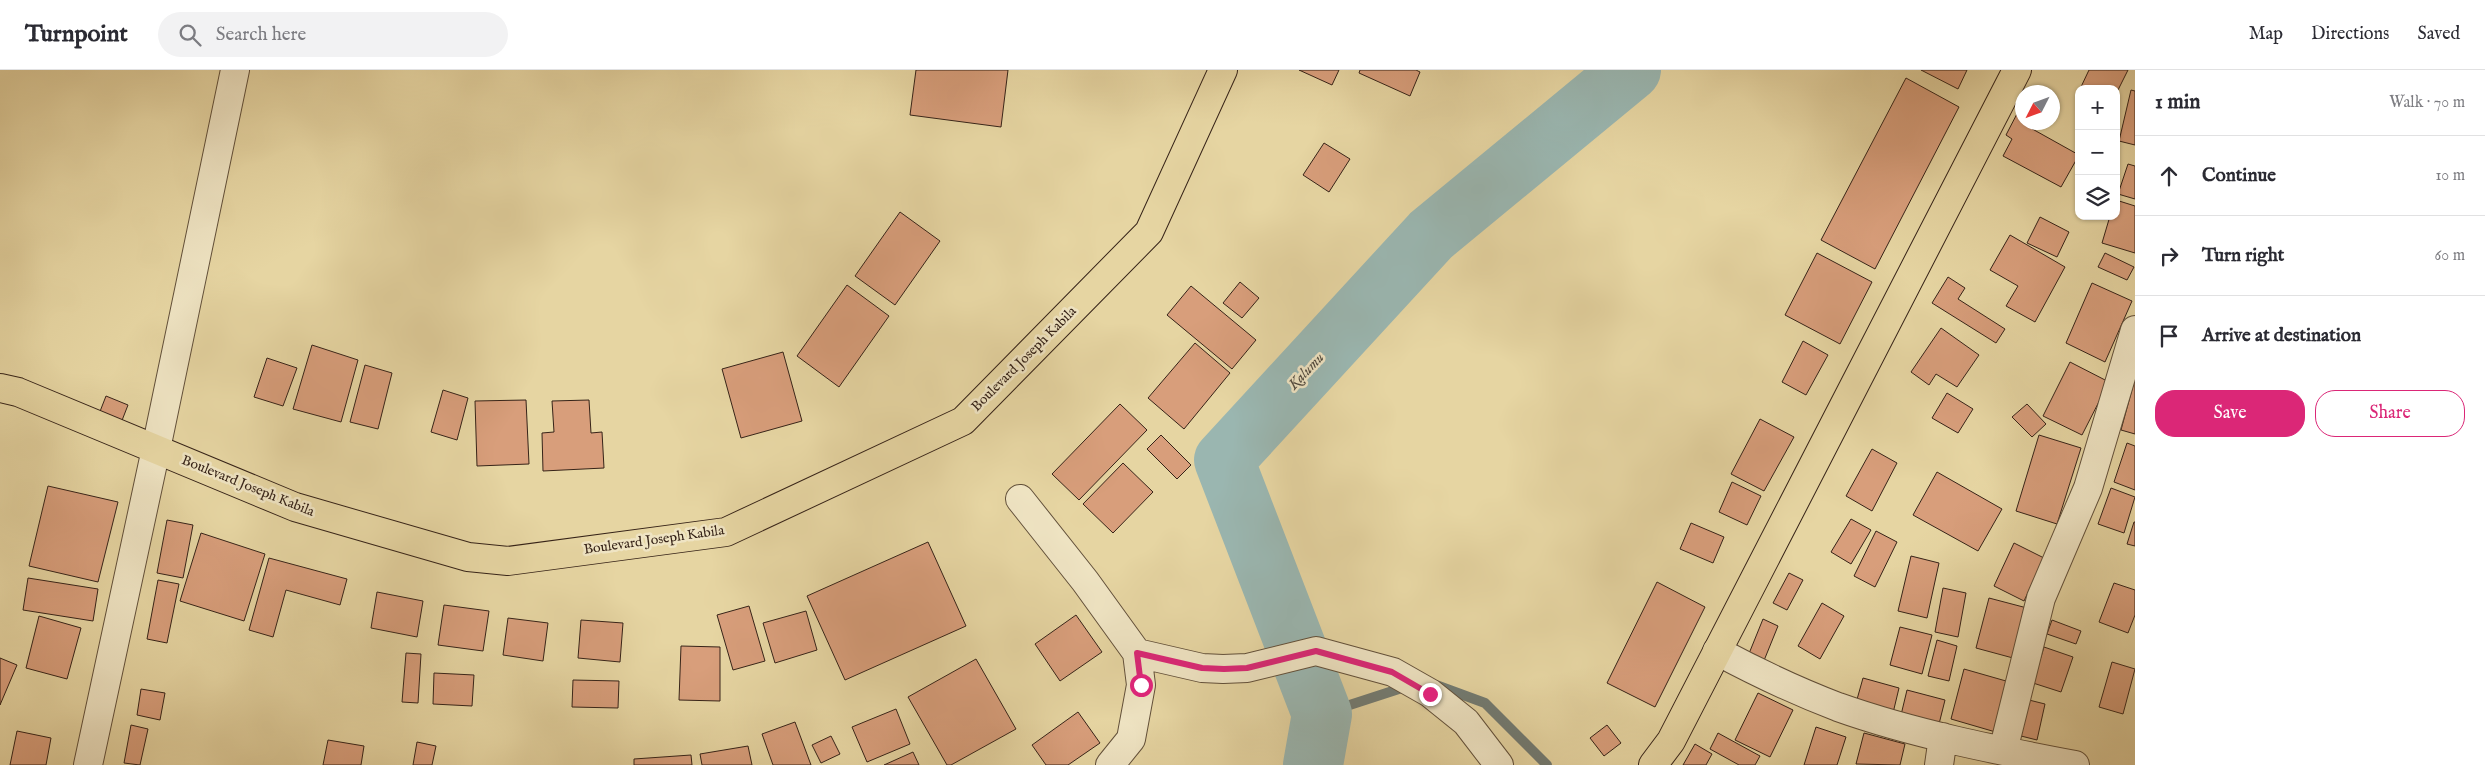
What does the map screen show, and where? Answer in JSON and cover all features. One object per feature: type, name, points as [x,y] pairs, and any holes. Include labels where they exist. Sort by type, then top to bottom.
[{"type":"main road","name":"Boulevard Joseph Kabila","points":[[0,388],[18,392],[295,507],[468,557],[508,561],[726,532],[963,420],[1149,232],[1223,70]]},
{"type":"main road","points":[[1653,765],[1671,741],[2017,70]]},
{"type":"street","points":[[88,765],[235,70]]},
{"type":"street","points":[[2003,751],[2041,598],[2088,488],[2135,330]]},
{"type":"street","points":[[1020,499],[1085,581],[1137,653],[1141,685],[1132,739],[1110,765]]},
{"type":"street","points":[[1137,653],[1202,668],[1247,668],[1316,651],[1392,672],[1430,694],[1466,722],[1499,765]]},
{"type":"street","points":[[1717,652],[1766,676],[1840,707],[1943,737],[2075,765]]},
{"type":"street","points":[[1939,765],[1943,737]]},
{"type":"building","points":[[916,70],[1008,70],[1001,127],[910,115]]},
{"type":"building","points":[[1299,70],[1339,70],[1332,85]]},
{"type":"building","points":[[1360,70],[1416,70],[1420,72],[1410,96],[1359,73]]},
{"type":"building","points":[[1921,70],[1967,70],[1958,89]]},
{"type":"building","points":[[2089,70],[2128,70],[2120,86],[2082,85]]},
{"type":"building","points":[[1906,78],[1959,107],[1875,269],[1821,240]]},
{"type":"building","points":[[2131,90],[2135,91],[2135,145],[2120,141]]},
{"type":"building","points":[[2015,118],[2015,130],[2034,130],[2075,153],[2075,162],[2061,187],[2003,156],[2012,139],[2006,135]]},
{"type":"building","points":[[1324,143],[1350,159],[1329,192],[1303,175]]},
{"type":"building","points":[[2128,164],[2135,166],[2135,199],[2120,195],[2120,188]]},
{"type":"building","points":[[2120,201],[2135,206],[2135,253],[2102,243],[2109,220],[2120,220]]},
{"type":"building","points":[[900,212],[940,241],[895,305],[855,276]]},
{"type":"building","points":[[2040,217],[2069,232],[2057,257],[2027,243]]},
{"type":"building","points":[[2010,235],[2065,267],[2035,322],[2006,306],[2018,286],[1990,270]]},
{"type":"building","points":[[1817,253],[1872,282],[1840,344],[1785,315]]},
{"type":"building","points":[[2105,253],[2134,267],[2127,280],[2098,267]]},
{"type":"building","points":[[1948,277],[1965,288],[1958,299],[2005,329],[1996,343],[1932,303]]},
{"type":"building","points":[[1240,282],[1259,298],[1242,318],[1223,303]]},
{"type":"building","points":[[2092,283],[2132,301],[2105,362],[2066,343]]},
{"type":"building","points":[[847,285],[889,316],[839,387],[797,356]]},
{"type":"building","points":[[1191,286],[1256,340],[1232,369],[1167,315]]},
{"type":"building","points":[[1941,328],[1979,355],[1957,387],[1936,374],[1929,385],[1911,372]]},
{"type":"building","points":[[1803,341],[1828,355],[1806,395],[1782,382]]},
{"type":"building","points":[[1195,343],[1230,373],[1184,429],[1148,398]]},
{"type":"building","points":[[312,345],[358,360],[341,422],[293,409]]},
{"type":"building","points":[[783,352],[802,421],[741,438],[722,369]]},
{"type":"building","points":[[267,358],[297,368],[283,406],[254,397]]},
{"type":"building","points":[[2070,362],[2109,382],[2082,435],[2043,416]]},
{"type":"building","points":[[365,365],[392,373],[378,429],[350,422]]},
{"type":"building","points":[[2135,382],[2135,434],[2121,430]]},
{"type":"building","points":[[443,390],[468,398],[457,440],[431,432]]},
{"type":"building","points":[[1947,393],[1973,409],[1958,433],[1932,418]]},
{"type":"building","points":[[106,396],[128,405],[121,423],[99,414]]},
{"type":"building","points":[[526,400],[529,464],[477,466],[475,401]]},
{"type":"building","points":[[589,400],[591,433],[602,432],[604,468],[543,471],[542,433],[554,432],[552,401]]},
{"type":"building","points":[[1120,404],[1147,430],[1079,500],[1052,474]]},
{"type":"building","points":[[2027,404],[2046,424],[2032,437],[2012,417]]},
{"type":"building","points":[[1760,419],[1794,437],[1764,491],[1731,474]]},
{"type":"building","points":[[1161,435],[1191,465],[1177,479],[1147,449]]},
{"type":"building","points":[[2039,435],[2081,448],[2057,524],[2016,511]]},
{"type":"building","points":[[2127,443],[2135,446],[2135,490],[2114,482]]},
{"type":"building","points":[[1872,449],[1897,463],[1872,511],[1846,496]]},
{"type":"building","points":[[1123,463],[1153,492],[1113,533],[1083,504]]},
{"type":"building","points":[[1937,472],[2002,509],[1978,551],[1913,515]]},
{"type":"building","points":[[1732,482],[1761,496],[1747,525],[1719,512]]},
{"type":"building","points":[[48,486],[118,502],[98,582],[29,566]]},
{"type":"building","points":[[2111,488],[2135,497],[2124,533],[2098,524]]},
{"type":"building","points":[[1851,519],[1871,530],[1851,564],[1831,552]]},
{"type":"building","points":[[167,520],[193,525],[183,578],[157,573]]},
{"type":"building","points":[[2135,522],[2135,546],[2127,544]]},
{"type":"building","points":[[1691,523],[1724,537],[1713,563],[1680,549]]},
{"type":"building","points":[[1876,531],[1897,542],[1875,587],[1854,576]]},
{"type":"building","points":[[201,533],[265,554],[244,621],[180,601]]},
{"type":"building","points":[[928,542],[966,626],[845,680],[807,596]]},
{"type":"building","points":[[2014,543],[2044,558],[2024,601],[1994,586]]},
{"type":"building","points":[[1911,556],[1939,563],[1927,618],[1898,611]]},
{"type":"building","points":[[269,558],[347,579],[340,605],[286,590],[273,637],[249,630]]},
{"type":"building","points":[[1789,573],[1803,580],[1787,610],[1773,603]]},
{"type":"building","points":[[28,578],[98,589],[93,621],[23,610]]},
{"type":"building","points":[[158,580],[179,584],[167,643],[147,639]]},
{"type":"building","points":[[1657,582],[1705,607],[1655,707],[1607,683]]},
{"type":"building","points":[[2114,583],[2135,590],[2135,615],[2128,633],[2099,622]]},
{"type":"building","points":[[1943,588],[1966,593],[1958,637],[1935,632]]},
{"type":"building","points":[[377,592],[423,601],[417,637],[371,628]]},
{"type":"building","points":[[1989,598],[2027,608],[2013,658],[1976,648]]},
{"type":"building","points":[[1822,603],[1844,616],[1820,659],[1798,646]]},
{"type":"building","points":[[444,605],[489,611],[483,651],[438,645]]},
{"type":"building","points":[[749,606],[765,661],[733,670],[717,615]]},
{"type":"building","points":[[806,611],[817,650],[775,663],[763,623]]},
{"type":"building","points":[[1076,615],[1102,652],[1060,681],[1035,644]]},
{"type":"building","points":[[39,616],[81,628],[67,679],[26,668]]},
{"type":"building","points":[[508,618],[548,623],[543,661],[503,655]]},
{"type":"building","points":[[1763,619],[1778,626],[1763,663],[1748,656]]},
{"type":"building","points":[[581,620],[623,623],[620,662],[578,658]]},
{"type":"building","points":[[2052,620],[2081,631],[2076,644],[2047,634]]},
{"type":"building","points":[[1900,627],[1932,635],[1922,674],[1890,665]]},
{"type":"building","points":[[1937,640],[1957,646],[1949,681],[1928,676]]},
{"type":"building","points":[[681,646],[720,647],[720,701],[679,700]]},
{"type":"building","points":[[2044,647],[2073,657],[2061,692],[2033,683]]},
{"type":"building","points":[[406,653],[421,654],[418,703],[402,702]]},
{"type":"building","points":[[0,658],[17,665],[0,705]]},
{"type":"building","points":[[976,659],[1016,729],[951,765],[947,765],[908,697]]},
{"type":"building","points":[[2112,662],[2135,669],[2123,714],[2099,707]]},
{"type":"building","points":[[1964,669],[2013,683],[1999,733],[1951,719]]},
{"type":"building","points":[[434,673],[474,675],[472,706],[433,704]]},
{"type":"building","points":[[1863,678],[1899,688],[1893,713],[1856,703]]},
{"type":"building","points":[[573,680],[619,681],[618,708],[572,707]]},
{"type":"building","points":[[141,689],[165,693],[160,720],[137,715]]},
{"type":"building","points":[[1907,690],[1945,700],[1939,724],[1901,715]]},
{"type":"building","points":[[1758,693],[1793,710],[1770,757],[1735,740]]},
{"type":"building","points":[[2021,698],[2045,704],[2037,740],[2013,734]]},
{"type":"building","points":[[896,709],[910,744],[867,762],[852,727]]},
{"type":"building","points":[[1078,712],[1100,743],[1068,765],[1046,765],[1032,745]]},
{"type":"building","points":[[795,722],[811,765],[773,765],[762,734]]},
{"type":"building","points":[[131,725],[148,729],[140,765],[124,763]]},
{"type":"building","points":[[1607,725],[1621,743],[1604,756],[1590,738]]},
{"type":"building","points":[[1816,727],[1846,737],[1837,765],[1804,765]]},
{"type":"building","points":[[17,731],[51,738],[46,765],[10,765]]},
{"type":"building","points":[[1718,733],[1760,756],[1755,765],[1739,765],[1710,749]]},
{"type":"building","points":[[1864,733],[1905,744],[1900,765],[1856,764]]},
{"type":"building","points":[[831,736],[840,754],[821,763],[812,745]]},
{"type":"building","points":[[328,740],[364,746],[361,765],[323,765]]},
{"type":"building","points":[[417,742],[436,746],[432,765],[413,765]]},
{"type":"building","points":[[1695,744],[1712,754],[1706,765],[1683,765]]},
{"type":"building","points":[[748,746],[752,765],[702,765],[700,754]]},
{"type":"building","points":[[913,752],[919,765],[884,765]]},
{"type":"building","points":[[691,755],[692,765],[634,765],[634,759]]},
{"type":"waterway","name":"Kalumu","points":[[1313,765],[1322,714],[1224,460],[1431,235],[1631,70]]},
{"type":"waterway","points":[[1436,685],[1485,703],[1547,765]]},
{"type":"waterway","points":[[1322,714],[1408,686]]},
{"type":"route","points":[[1141,685],[1137,653],[1202,668],[1224,669],[1247,668],[1316,651],[1392,672],[1430,694]]}]
